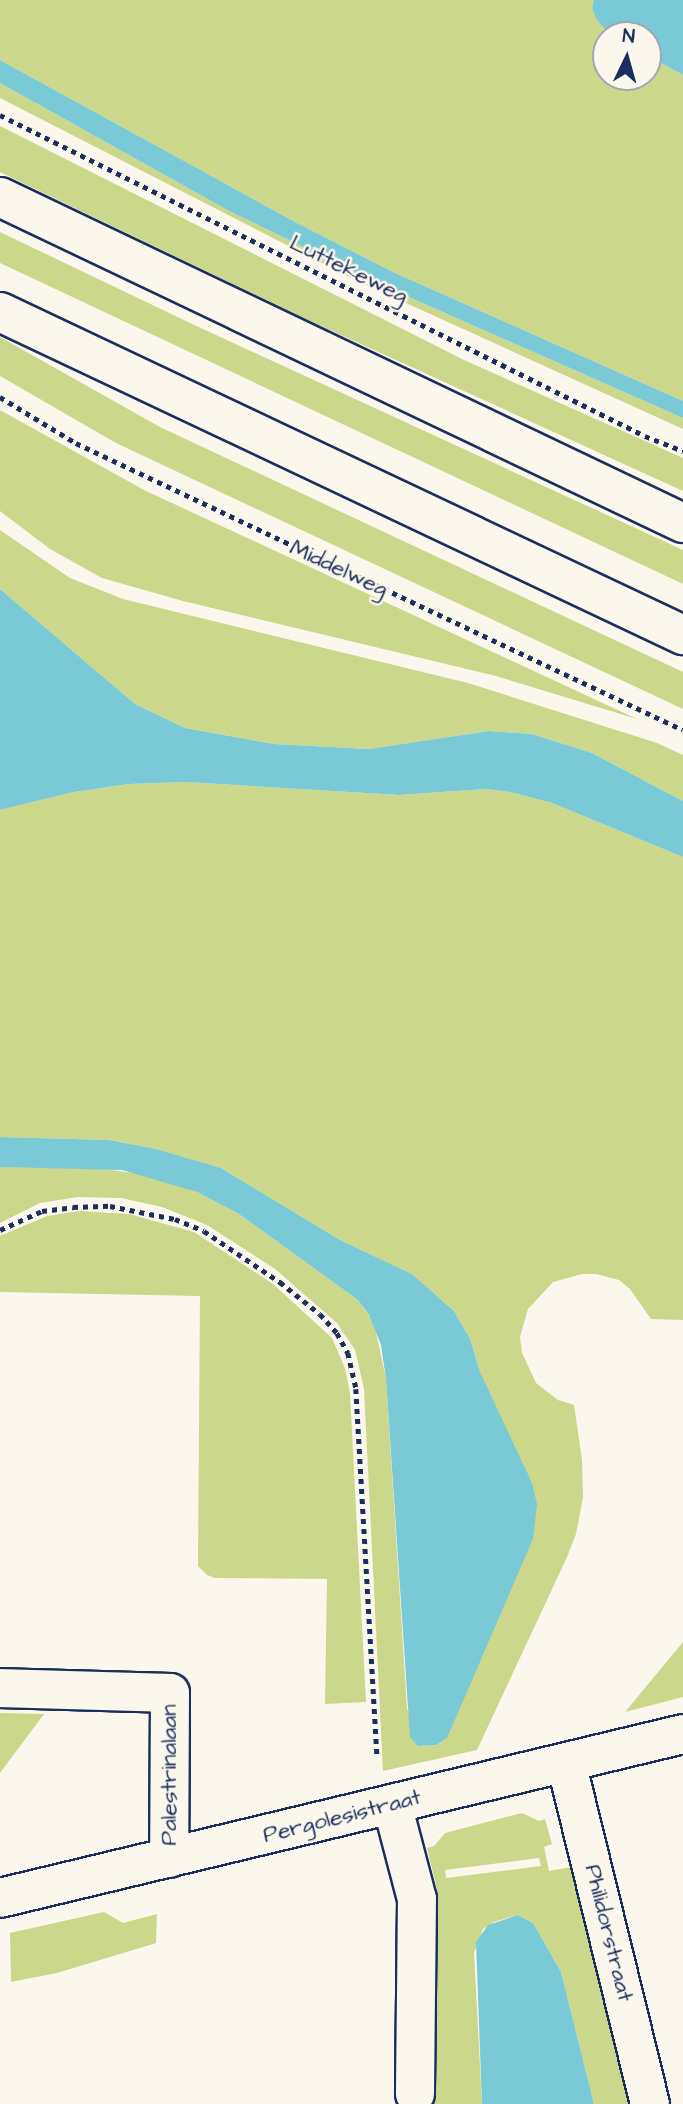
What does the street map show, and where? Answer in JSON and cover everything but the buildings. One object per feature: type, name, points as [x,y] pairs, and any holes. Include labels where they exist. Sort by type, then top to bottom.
[{"type":"street","points":[[0,197],[683,523]]},
{"type":"street","points":[[0,312],[683,635]]},
{"type":"street","name":"Palestrinalaan","points":[[0,1688],[170,1693],[169,1858]]},
{"type":"street","name":"Pergolesistraat","points":[[0,1898],[683,1734]]},
{"type":"street","name":"Philidorstraat","points":[[566,1762],[650,2104]]},
{"type":"street","points":[[392,1804],[417,1899],[415,2094]]},
{"type":"path","name":"Luttekeweg","points":[[0,115],[645,436],[683,451]]},
{"type":"path","name":"Middelweg","points":[[0,397],[76,443],[683,730]]},
{"type":"path","points":[[0,1230],[42,1212],[73,1207],[110,1206],[176,1219],[204,1231],[281,1282],[320,1314],[337,1333],[348,1353],[356,1388],[378,1775],[392,1804]]},
{"type":"green space","points":[[0,0],[594,0],[592,8],[602,21],[592,21],[592,91],[662,91],[662,64],[683,75],[683,401],[395,273],[297,223],[0,60]]},
{"type":"green space","points":[[0,83],[231,212],[384,286],[683,418],[683,429],[351,278],[0,98]]},
{"type":"green space","points":[[0,126],[464,360],[683,458],[683,491],[306,319],[0,172]]},
{"type":"green space","points":[[0,232],[190,323],[683,550],[683,584],[0,263]]},
{"type":"green space","points":[[0,337],[160,427],[683,672],[683,709],[116,443],[0,376]]},
{"type":"green space","points":[[0,410],[144,490],[637,719],[496,676],[183,601],[102,578],[50,549],[0,511]]},
{"type":"green space","points":[[0,530],[70,578],[123,599],[468,683],[657,743],[683,755],[683,801],[592,753],[532,734],[489,731],[370,749],[274,744],[185,728],[135,704],[0,589]]},
{"type":"green space","points":[[186,782],[399,795],[485,789],[510,792],[552,803],[683,857],[683,1320],[651,1319],[630,1289],[619,1280],[596,1274],[582,1274],[553,1282],[528,1309],[520,1337],[522,1353],[536,1383],[558,1400],[574,1405],[582,1460],[583,1497],[576,1534],[567,1557],[477,1750],[383,1771],[364,1389],[355,1350],[337,1323],[275,1269],[207,1225],[162,1207],[121,1198],[78,1197],[40,1203],[0,1223],[0,1167],[97,1168],[149,1175],[197,1192],[239,1214],[358,1300],[374,1323],[386,1379],[407,1708],[418,1746],[436,1745],[447,1738],[480,1372],[470,1339],[454,1311],[412,1274],[340,1240],[221,1168],[155,1149],[109,1140],[0,1137],[0,810],[74,792],[129,784]]},
{"type":"green space","points":[[79,1211],[129,1214],[194,1232],[273,1284],[332,1338],[345,1368],[350,1393],[366,1702],[325,1704],[327,1579],[215,1578],[207,1575],[198,1566],[200,1296],[0,1292],[0,1236],[47,1216]]},
{"type":"green space","points":[[683,1642],[683,1697],[625,1712]]},
{"type":"green space","points":[[0,1713],[44,1714],[0,1773]]},
{"type":"green space","points":[[522,1813],[539,1821],[545,1819],[552,1844],[544,1847],[549,1871],[571,1867],[629,2104],[594,2104],[561,1972],[533,1923],[518,1915],[494,1922],[483,1929],[474,1953],[482,2104],[432,2104],[435,2102],[437,1889],[427,1848],[434,1846],[445,1833]],"holes":[[[539,1858],[541,1866],[446,1878],[445,1870]]]},
{"type":"green space","points":[[104,1912],[123,1923],[157,1914],[156,1943],[57,1973],[11,1982],[10,1933]]},
{"type":"water","points":[[594,0],[683,0],[683,75],[662,64],[662,21],[598,21],[592,8]]},
{"type":"water","points":[[0,60],[297,223],[395,273],[683,401],[683,418],[384,286],[231,212],[0,83]]},
{"type":"water","points":[[0,589],[135,704],[185,728],[274,744],[369,749],[489,731],[532,734],[592,753],[683,801],[683,857],[552,803],[510,792],[485,789],[399,795],[186,782],[129,784],[74,792],[0,810]]},
{"type":"water","points":[[0,1137],[109,1140],[156,1149],[221,1168],[340,1240],[412,1274],[454,1311],[470,1339],[480,1372],[532,1483],[537,1504],[533,1539],[447,1738],[436,1745],[418,1746],[410,1737],[386,1379],[381,1345],[369,1315],[358,1300],[239,1214],[197,1192],[122,1170],[0,1167]]},
{"type":"water","points":[[518,1915],[533,1923],[561,1972],[594,2104],[482,2104],[476,1942],[488,1925]]}]
